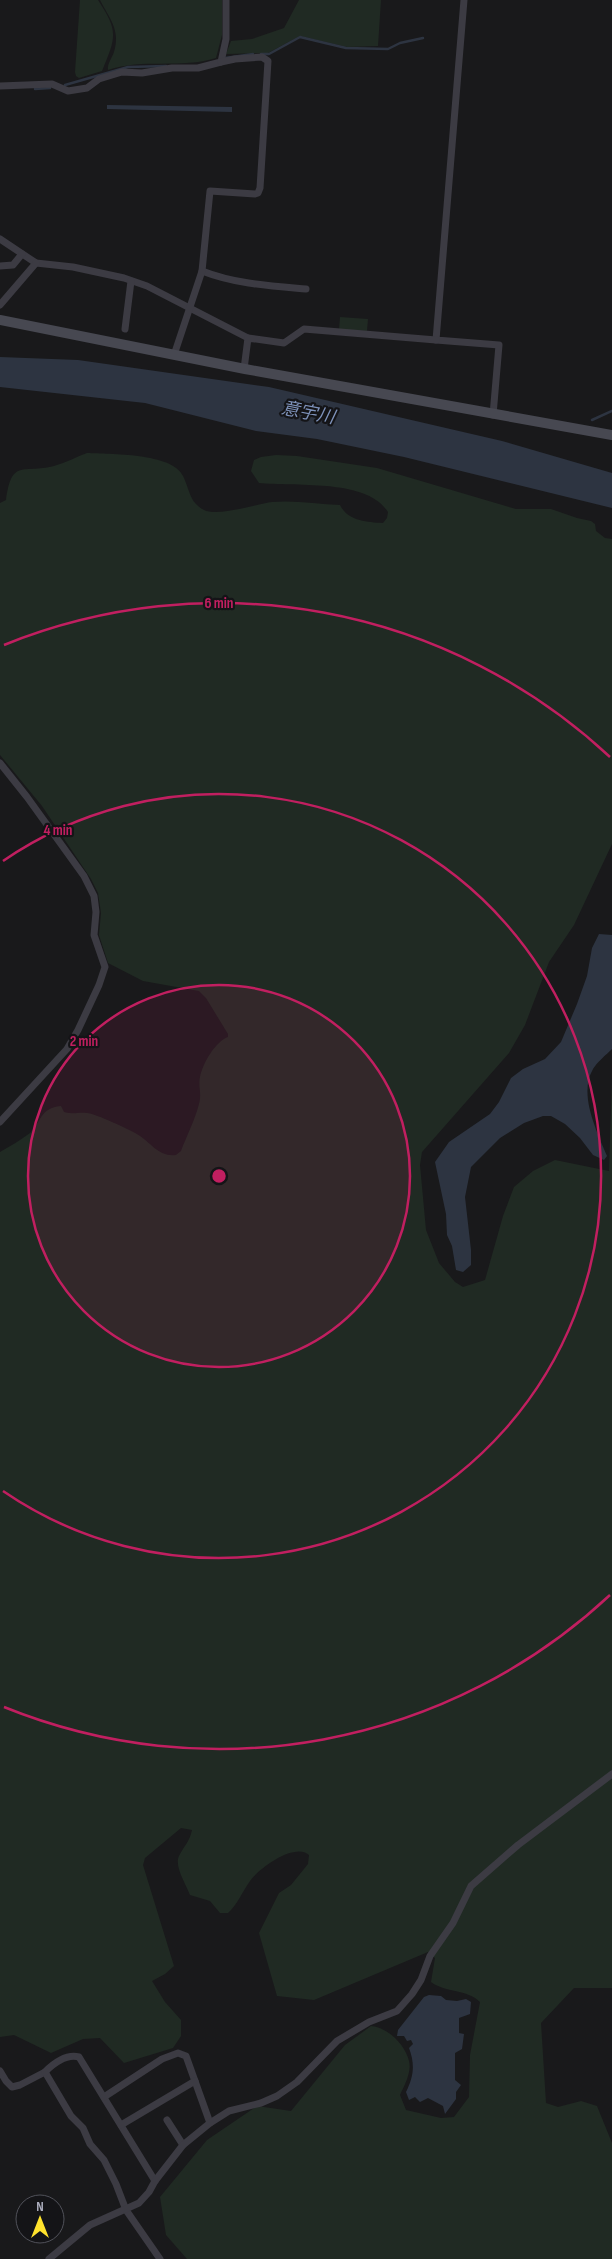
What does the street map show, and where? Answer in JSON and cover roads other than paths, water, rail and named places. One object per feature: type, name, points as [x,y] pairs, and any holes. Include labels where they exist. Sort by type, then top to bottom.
[{"type":"street","points":[[221,62],[226,39],[226,0]]},
{"type":"street","points":[[436,340],[464,0]]},
{"type":"street","points":[[0,86],[52,84],[68,91],[87,88],[99,79],[122,72],[142,73],[172,68],[198,68],[240,58],[262,57],[268,61],[260,188],[255,194],[210,191],[202,271],[174,355]]},
{"type":"street","points":[[0,239],[36,263],[73,267],[147,286],[248,338],[284,343],[304,329],[498,345],[493,415]]},
{"type":"street","points":[[0,266],[13,265],[22,254]]},
{"type":"street","points":[[0,305],[36,263]]},
{"type":"street","points":[[202,271],[228,280],[306,289]]},
{"type":"street","points":[[125,329],[131,281]]},
{"type":"street","points":[[0,320],[244,369],[612,435]]},
{"type":"street","points":[[244,369],[248,338]]},
{"type":"street","points":[[0,763],[84,876],[94,896],[96,912],[94,935],[105,967],[100,985],[67,1049],[0,1122]]},
{"type":"street","points":[[49,2259],[90,2225],[139,2204],[183,2144],[210,2123],[229,2111],[261,2103],[277,2096],[297,2082],[337,2041],[369,2022],[397,2011],[421,1980],[430,1956],[453,1923],[471,1886],[518,1845],[612,1774]]},
{"type":"street","points":[[104,2097],[173,2053],[186,2056],[210,2123]]},
{"type":"street","points":[[0,2071],[6,2082],[12,2087],[20,2086],[68,2057],[73,2055],[79,2057],[155,2181]]},
{"type":"street","points":[[45,2072],[71,2116],[83,2128],[90,2144],[104,2160],[126,2210],[160,2259]]},
{"type":"street","points":[[121,2125],[195,2081]]},
{"type":"street","points":[[167,2120],[183,2144]]},
{"type":"water","points":[[107,105],[232,107],[232,112],[107,109]]},
{"type":"water","name":"意宇川","points":[[0,357],[78,360],[269,387],[502,441],[612,473],[612,508],[404,457],[317,439],[256,431],[145,403],[0,387]]},
{"type":"water","points":[[599,934],[612,935],[612,1049],[593,1069],[587,1090],[591,1113],[607,1156],[604,1160],[593,1155],[580,1138],[565,1124],[551,1116],[543,1116],[524,1123],[500,1138],[471,1167],[465,1197],[471,1265],[463,1272],[456,1270],[452,1246],[447,1235],[446,1214],[435,1162],[449,1142],[490,1114],[499,1102],[511,1078],[523,1069],[545,1059],[561,1042],[587,976],[592,948]]},
{"type":"water","points":[[429,1995],[441,1996],[446,2000],[457,2001],[466,1999],[471,2002],[470,2014],[459,2018],[459,2033],[464,2034],[462,2049],[455,2053],[455,2080],[461,2085],[456,2092],[456,2099],[445,2114],[443,2106],[428,2098],[420,2102],[415,2097],[409,2100],[406,2092],[411,2081],[413,2065],[409,2048],[413,2044],[411,2040],[407,2041],[404,2036],[397,2036],[398,2030],[424,1997]]},
{"type":"waterway","points":[[261,54],[269,54],[300,37],[346,48],[388,49],[400,43],[423,38]]},
{"type":"waterway","points":[[225,58],[253,54]]},
{"type":"waterway","points":[[65,85],[128,67],[166,66]]},
{"type":"waterway","points":[[35,89],[50,88]]},
{"type":"waterway","points":[[592,420],[612,411]]}]
